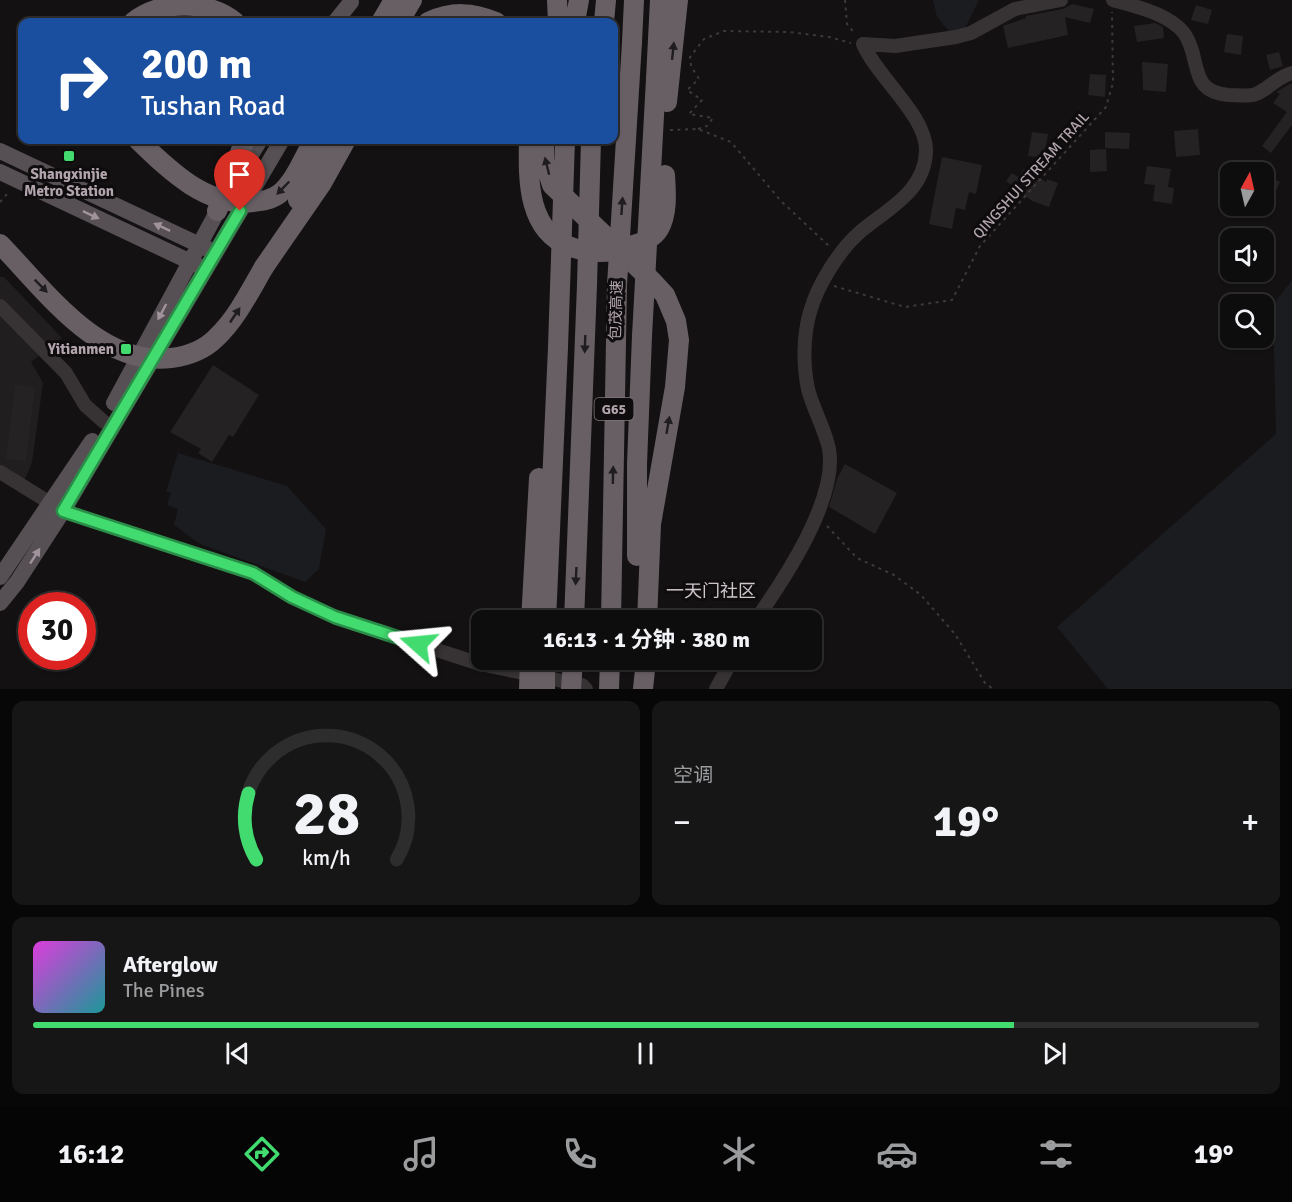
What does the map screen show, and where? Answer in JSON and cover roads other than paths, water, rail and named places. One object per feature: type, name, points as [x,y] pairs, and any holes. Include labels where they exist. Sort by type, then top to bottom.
[{"type":"highway","points":[[383,18],[394,0]]},
{"type":"highway","points":[[401,18],[412,0]]},
{"type":"highway","points":[[557,0],[560,12],[565,18]]},
{"type":"highway","points":[[570,18],[577,0]]},
{"type":"highway","points":[[604,18],[606,0]]},
{"type":"highway","name":"包茂高速","points":[[611,610],[617,285],[634,0]]},
{"type":"highway","points":[[647,610],[642,336],[660,0]]},
{"type":"highway","points":[[529,144],[528,183],[539,220],[563,245],[609,253],[651,238],[659,229],[666,199],[667,102],[678,0]]},
{"type":"highway","points":[[140,18],[161,5],[184,2],[208,5],[231,18]]},
{"type":"highway","points":[[437,18],[444,15],[463,14],[487,18]]},
{"type":"highway","points":[[142,144],[201,192],[242,203],[267,200],[280,194],[311,144]]},
{"type":"highway","points":[[217,211],[243,144]]},
{"type":"highway","points":[[264,267],[330,144]]},
{"type":"highway","points":[[0,244],[94,336],[125,354],[143,359],[176,357],[203,349],[226,327],[322,183],[344,144]]},
{"type":"highway","points":[[544,144],[544,160],[552,185],[665,295],[676,321],[679,358],[644,526],[639,610]]},
{"type":"highway","points":[[546,610],[543,505],[545,423],[557,352],[565,144]]},
{"type":"highway","name":"包茂高速","points":[[575,610],[591,144]]},
{"type":"highway","points":[[532,610],[543,505]]},
{"type":"highway","points":[[529,689],[530,670]]},
{"type":"highway","points":[[545,689],[546,670]]},
{"type":"highway","points":[[571,689],[572,670]]},
{"type":"highway","points":[[609,689],[610,670]]},
{"type":"highway","points":[[638,670],[638,689]]},
{"type":"highway","points":[[643,689],[645,670]]},
{"type":"main road","points":[[338,18],[352,1]]},
{"type":"main road","points":[[346,18],[352,1]]},
{"type":"main road","points":[[0,577],[57,507],[197,265],[198,244],[258,144]]},
{"type":"main road","points":[[0,603],[17,582],[104,422],[197,265],[214,253],[280,144]]},
{"type":"main road","points":[[0,151],[214,253]]},
{"type":"main road","points":[[0,172],[197,265]]},
{"type":"street","points":[[763,610],[790,570],[816,515],[828,482],[829,450],[808,388],[804,350],[810,312],[823,282],[840,256],[859,232],[879,219],[911,190],[920,178],[925,158],[924,138],[915,119],[871,63],[862,44],[895,46],[956,37],[971,33],[1015,9],[1061,0]]},
{"type":"street","points":[[1113,6],[1164,17],[1174,24],[1184,33],[1201,83],[1210,91],[1239,96],[1256,94],[1280,76],[1292,73]]},
{"type":"street","points":[[0,306],[5,321],[66,373],[85,405],[104,422]]},
{"type":"street","points":[[0,472],[57,507],[253,573],[292,597],[335,617],[480,664],[582,685],[586,689]]},
{"type":"street","points":[[716,689],[726,670]]},
{"type":"place","name":"Shangxinjie Metro Station","points":[[69,156]]},
{"type":"place","name":"Yitianmen","points":[[126,349]]},
{"type":"district","name":"一天门社区","points":[[711,591]]}]
